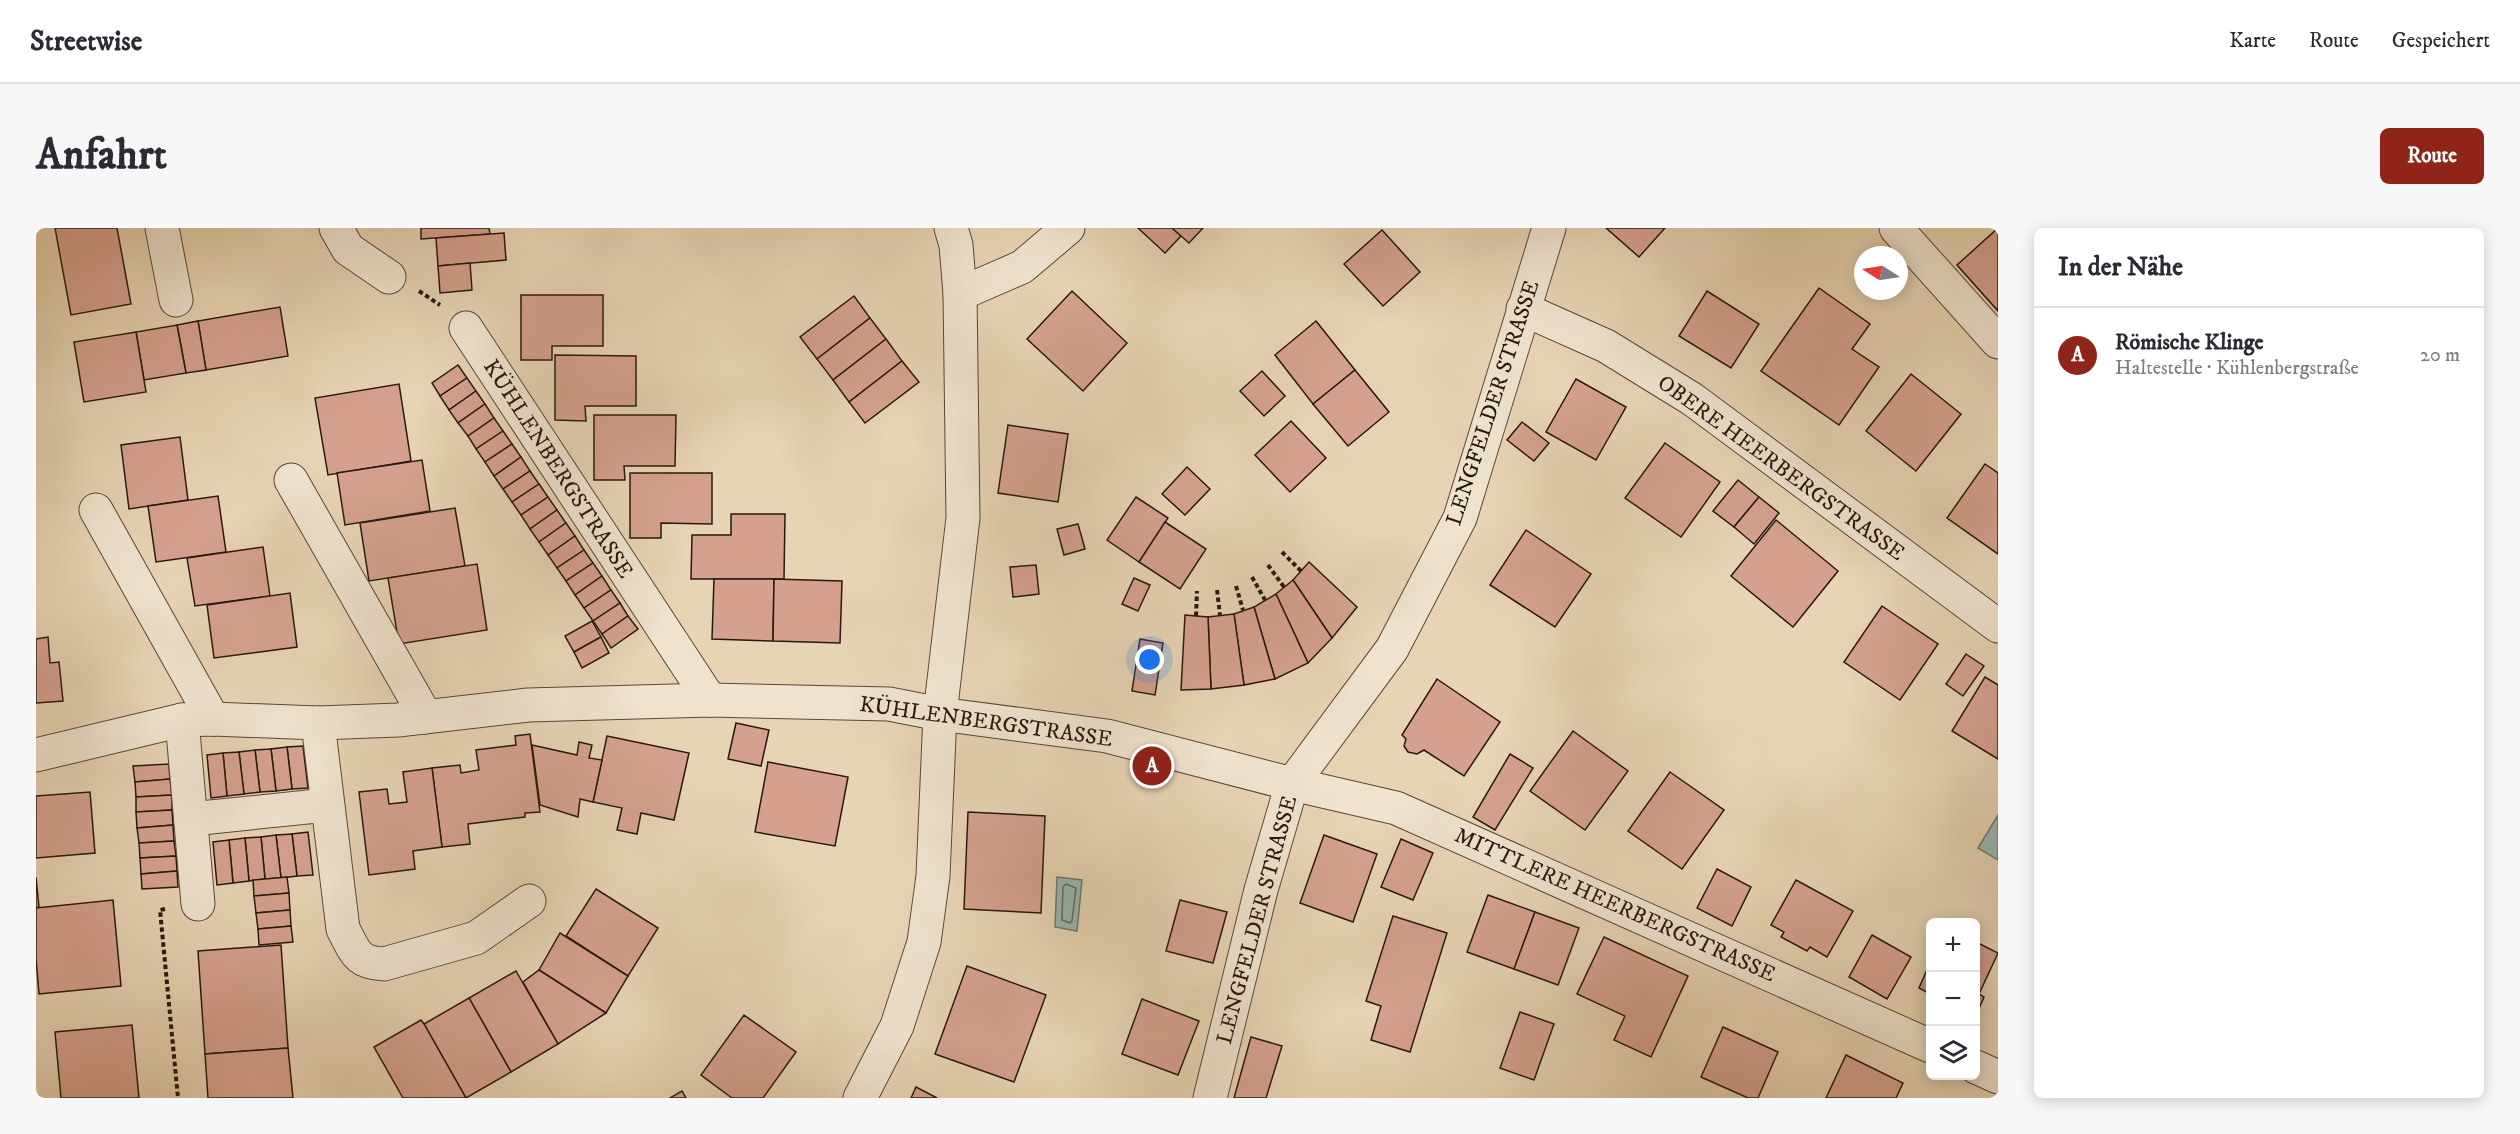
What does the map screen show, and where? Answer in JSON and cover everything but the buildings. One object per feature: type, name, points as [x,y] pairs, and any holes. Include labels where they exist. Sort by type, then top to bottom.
[{"type":"street","points":[[162,228],[176,300]]},
{"type":"street","points":[[336,228],[348,249],[389,277]]},
{"type":"street","points":[[860,1098],[897,1026],[924,942],[933,876],[940,714],[963,518],[960,294],[956,245],[951,228]]},
{"type":"street","points":[[960,294],[1023,267],[1068,228]]},
{"type":"street","name":"LENGFELDER STRASSE","points":[[1210,1098],[1261,890],[1292,784],[1392,649],[1460,518],[1549,228]]},
{"type":"street","points":[[1896,228],[1998,342]]},
{"type":"street","name":"OBERE HEERBERGSTRASSE","points":[[1523,309],[1606,346],[1692,399],[1998,626]]},
{"type":"street","name":"KÜHLENBERGSTRASSE","points":[[466,328],[710,700]]},
{"type":"street","points":[[291,480],[426,717]]},
{"type":"street","points":[[96,510],[198,719],[192,819],[198,904]]},
{"type":"street","name":"KÜHLENBERGSTRASSE","points":[[36,755],[198,719],[318,723],[426,717],[528,705],[710,700],[889,704],[940,714],[1107,736],[1292,784]]},
{"type":"street","points":[[318,723],[343,929],[358,957],[368,964],[384,964],[476,938],[529,901]]},
{"type":"street","name":"MITTLERE HEERBERGSTRASSE","points":[[1292,784],[1396,808],[1926,1044]]},
{"type":"street","points":[[192,819],[327,805]]},
{"type":"street","points":[[1980,1069],[1998,1077]]},
{"type":"path","points":[[389,277],[431,297],[466,328]]},
{"type":"path","points":[[1282,552],[1300,571]]},
{"type":"path","points":[[1268,565],[1284,587]]},
{"type":"path","points":[[1252,577],[1265,600]]},
{"type":"path","points":[[1236,586],[1243,610]]},
{"type":"path","points":[[1216,590],[1220,615]]},
{"type":"path","points":[[1196,616],[1197,591]]},
{"type":"path","points":[[178,1098],[160,910],[198,904]]},
{"type":"water","points":[[1998,815],[1998,860],[1978,848]]},
{"type":"water","points":[[1057,877],[1082,880],[1077,931],[1055,927]]},
{"type":"place","name":"Römische Klinge","points":[[1152,766]]}]
